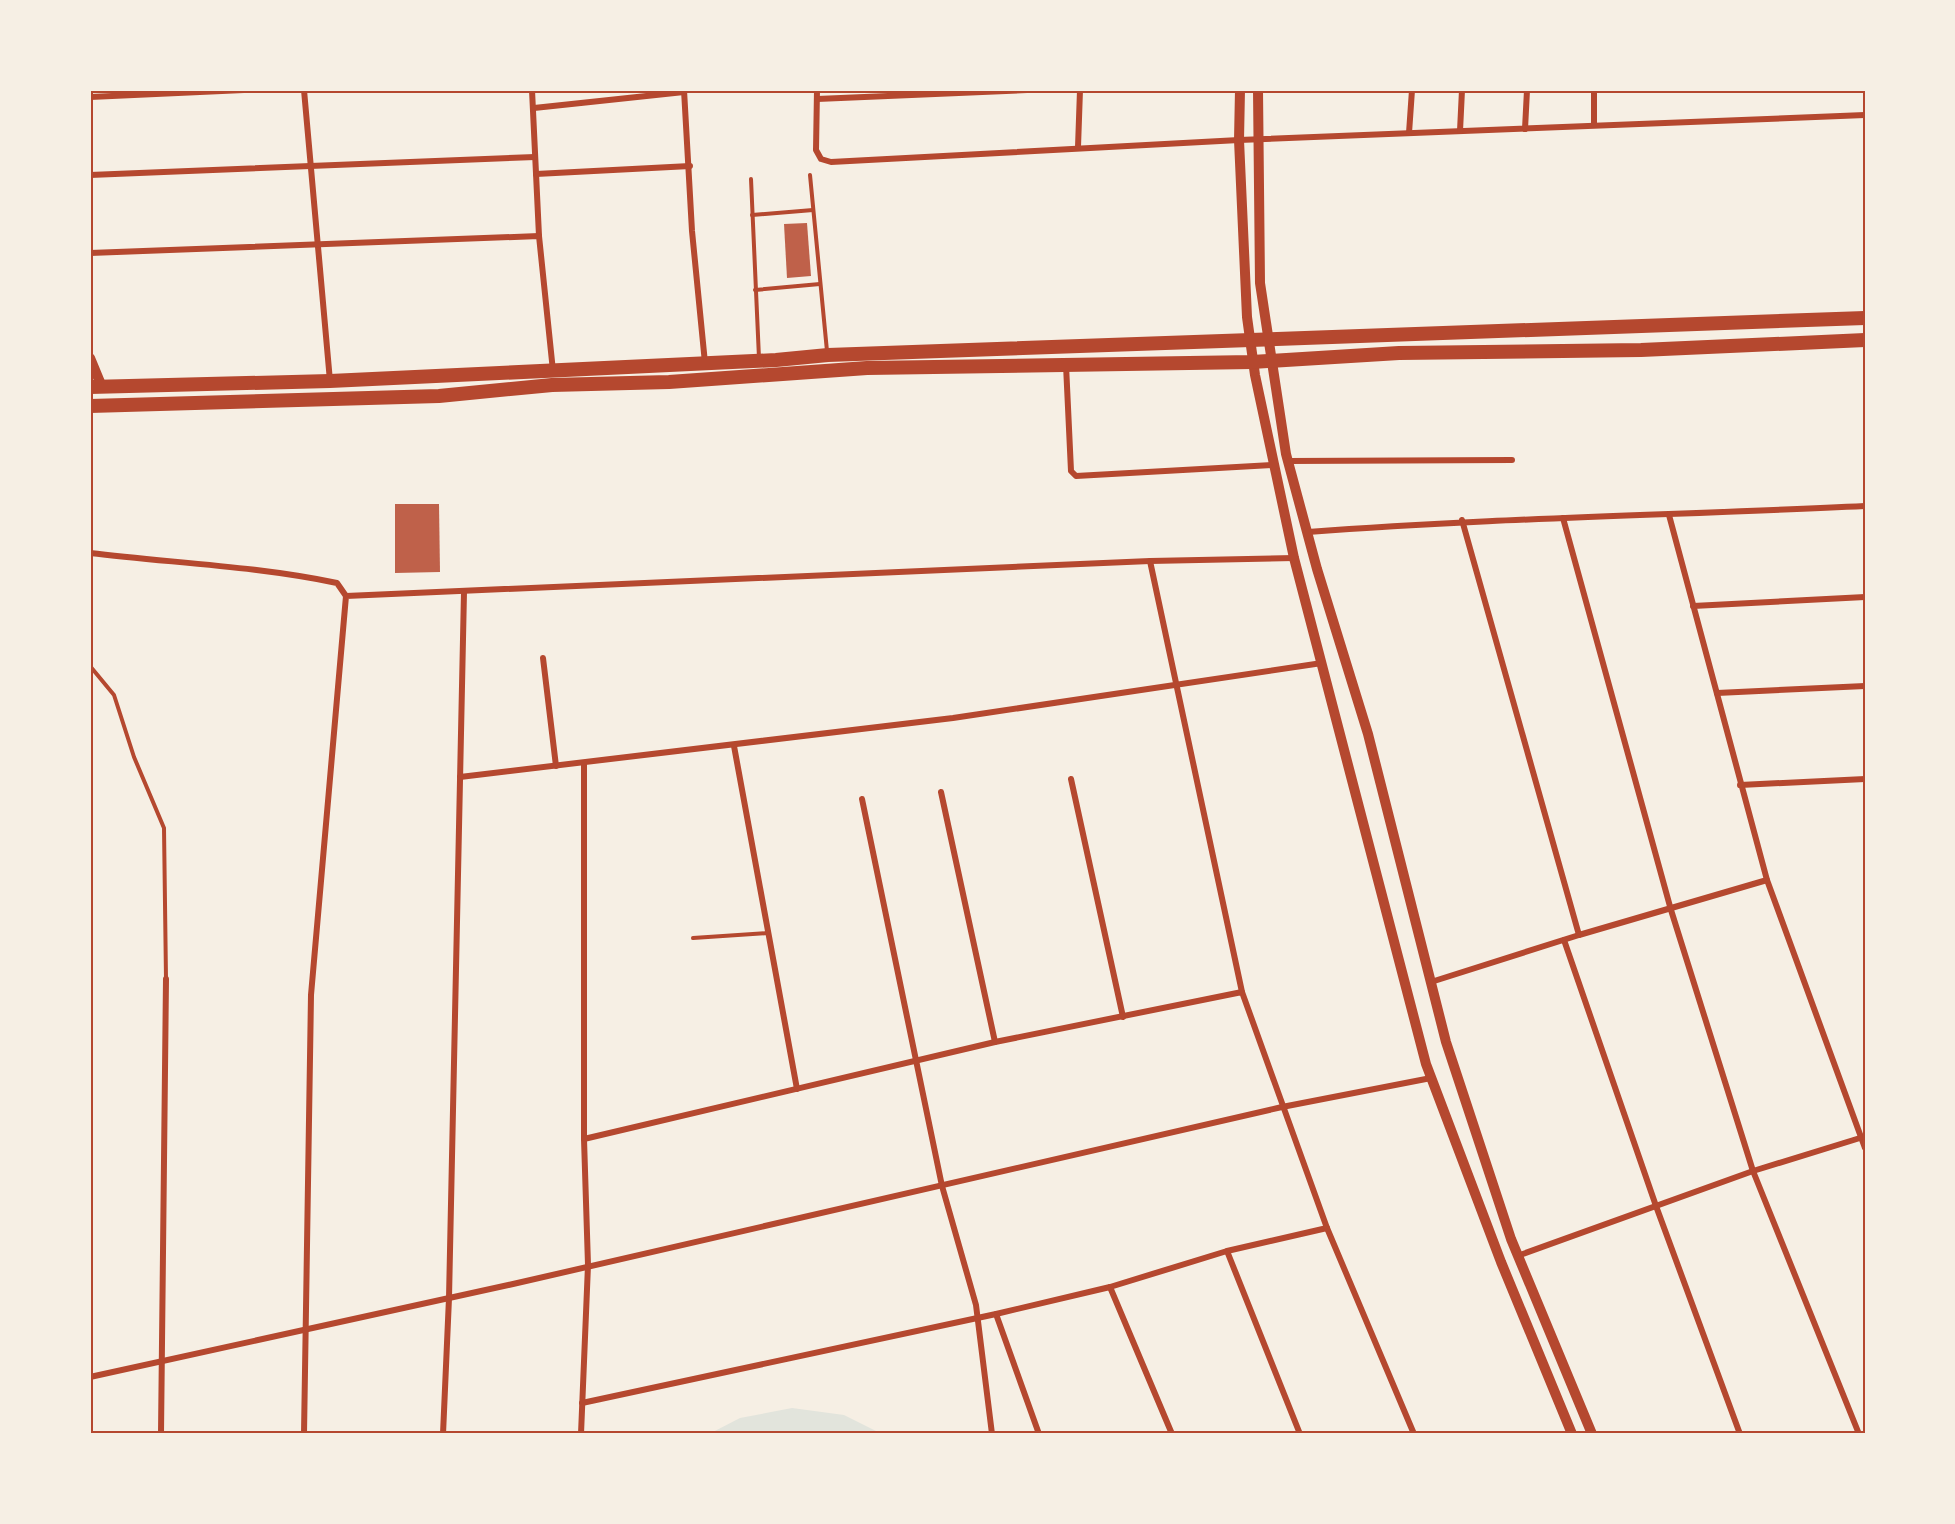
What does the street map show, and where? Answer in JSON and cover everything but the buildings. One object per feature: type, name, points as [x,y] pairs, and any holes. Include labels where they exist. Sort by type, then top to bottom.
[{"type":"highway","points":[[96,387],[330,381],[759,361],[828,355],[1865,318]]},
{"type":"highway","points":[[90,406],[439,396],[552,385],[680,381],[867,368],[1066,363],[1252,362],[1271,359],[1411,353],[1641,350],[1865,340]]},
{"type":"main road","points":[[1240,90],[1239,140],[1245,304],[1252,362],[1294,558],[1431,1078],[1501,1262],[1572,1434]]},
{"type":"main road","points":[[1258,90],[1260,283],[1278,413],[1288,461],[1368,734],[1446,1042],[1494,1191],[1592,1434]]},
{"type":"main road","points":[[90,358],[96,387]]},
{"type":"street","points":[[90,97],[244,90]]},
{"type":"street","points":[[304,90],[330,381]]},
{"type":"street","points":[[532,90],[539,236],[553,371]]},
{"type":"street","points":[[816,90],[816,150],[821,159],[831,162],[1078,147],[1865,115]]},
{"type":"street","points":[[817,99],[1027,90]]},
{"type":"street","points":[[1078,147],[1080,90]]},
{"type":"street","points":[[1409,133],[1412,90]]},
{"type":"street","points":[[1460,131],[1462,90]]},
{"type":"street","points":[[1525,129],[1527,90]]},
{"type":"street","points":[[1594,90],[1594,125]]},
{"type":"street","points":[[534,108],[684,91],[692,231],[705,363]]},
{"type":"street","points":[[90,175],[535,157]]},
{"type":"street","points":[[536,174],[690,166]]},
{"type":"street","points":[[90,229],[90,295]]},
{"type":"street","points":[[91,253],[539,236]]},
{"type":"street","points":[[1066,363],[1071,471],[1076,476],[1274,465]]},
{"type":"street","points":[[1288,461],[1512,460]]},
{"type":"street","points":[[1308,532],[1462,520],[1669,515],[1865,506]]},
{"type":"street","points":[[1669,515],[1767,880],[1865,1148]]},
{"type":"street","points":[[1563,518],[1671,910],[1753,1171],[1859,1434]]},
{"type":"street","points":[[1462,520],[1579,935]]},
{"type":"street","points":[[90,553],[291,573],[337,583],[346,596],[310,995],[304,1434]]},
{"type":"street","points":[[346,596],[1150,561],[1294,558]]},
{"type":"street","points":[[1150,561],[1242,992],[1327,1228],[1414,1434]]},
{"type":"street","points":[[443,1434],[449,1298],[464,591]]},
{"type":"street","points":[[1693,606],[1865,597]]},
{"type":"street","points":[[543,658],[556,766]]},
{"type":"street","points":[[460,777],[953,718],[1322,663]]},
{"type":"street","points":[[1717,693],[1865,686]]},
{"type":"street","points":[[734,746],[797,1089]]},
{"type":"street","points":[[581,1434],[588,1265],[584,1139],[584,763]]},
{"type":"street","points":[[1071,779],[1123,1017]]},
{"type":"street","points":[[1740,785],[1865,779]]},
{"type":"street","points":[[941,792],[995,1042]]},
{"type":"street","points":[[862,800],[942,1186],[978,1318],[992,1434]]},
{"type":"street","points":[[1431,982],[1579,935],[1671,910],[1767,880]]},
{"type":"street","points":[[1564,940],[1656,1206],[1740,1434]]},
{"type":"street","points":[[161,1434],[166,979]]},
{"type":"street","points":[[584,1139],[995,1042],[1242,992]]},
{"type":"street","points":[[90,1377],[449,1298],[1282,1107],[1431,1078]]},
{"type":"street","points":[[1520,1255],[1753,1171],[1860,1138]]},
{"type":"street","points":[[582,1403],[996,1314],[1110,1287],[1227,1251],[1327,1228]]},
{"type":"street","points":[[1227,1251],[1300,1434]]},
{"type":"street","points":[[1110,1287],[1172,1434]]},
{"type":"street","points":[[996,1314],[1040,1434]]},
{"type":"lane","points":[[810,175],[828,355]]},
{"type":"lane","points":[[751,179],[759,361]]},
{"type":"lane","points":[[752,215],[813,210]]},
{"type":"lane","points":[[756,290],[821,284]]},
{"type":"lane","points":[[90,666],[114,695],[134,757],[165,828],[166,979]]},
{"type":"lane","points":[[693,938],[769,933]]},
{"type":"shaded area","points":[[792,1408],[844,1415],[882,1434],[709,1434],[740,1418]]}]
